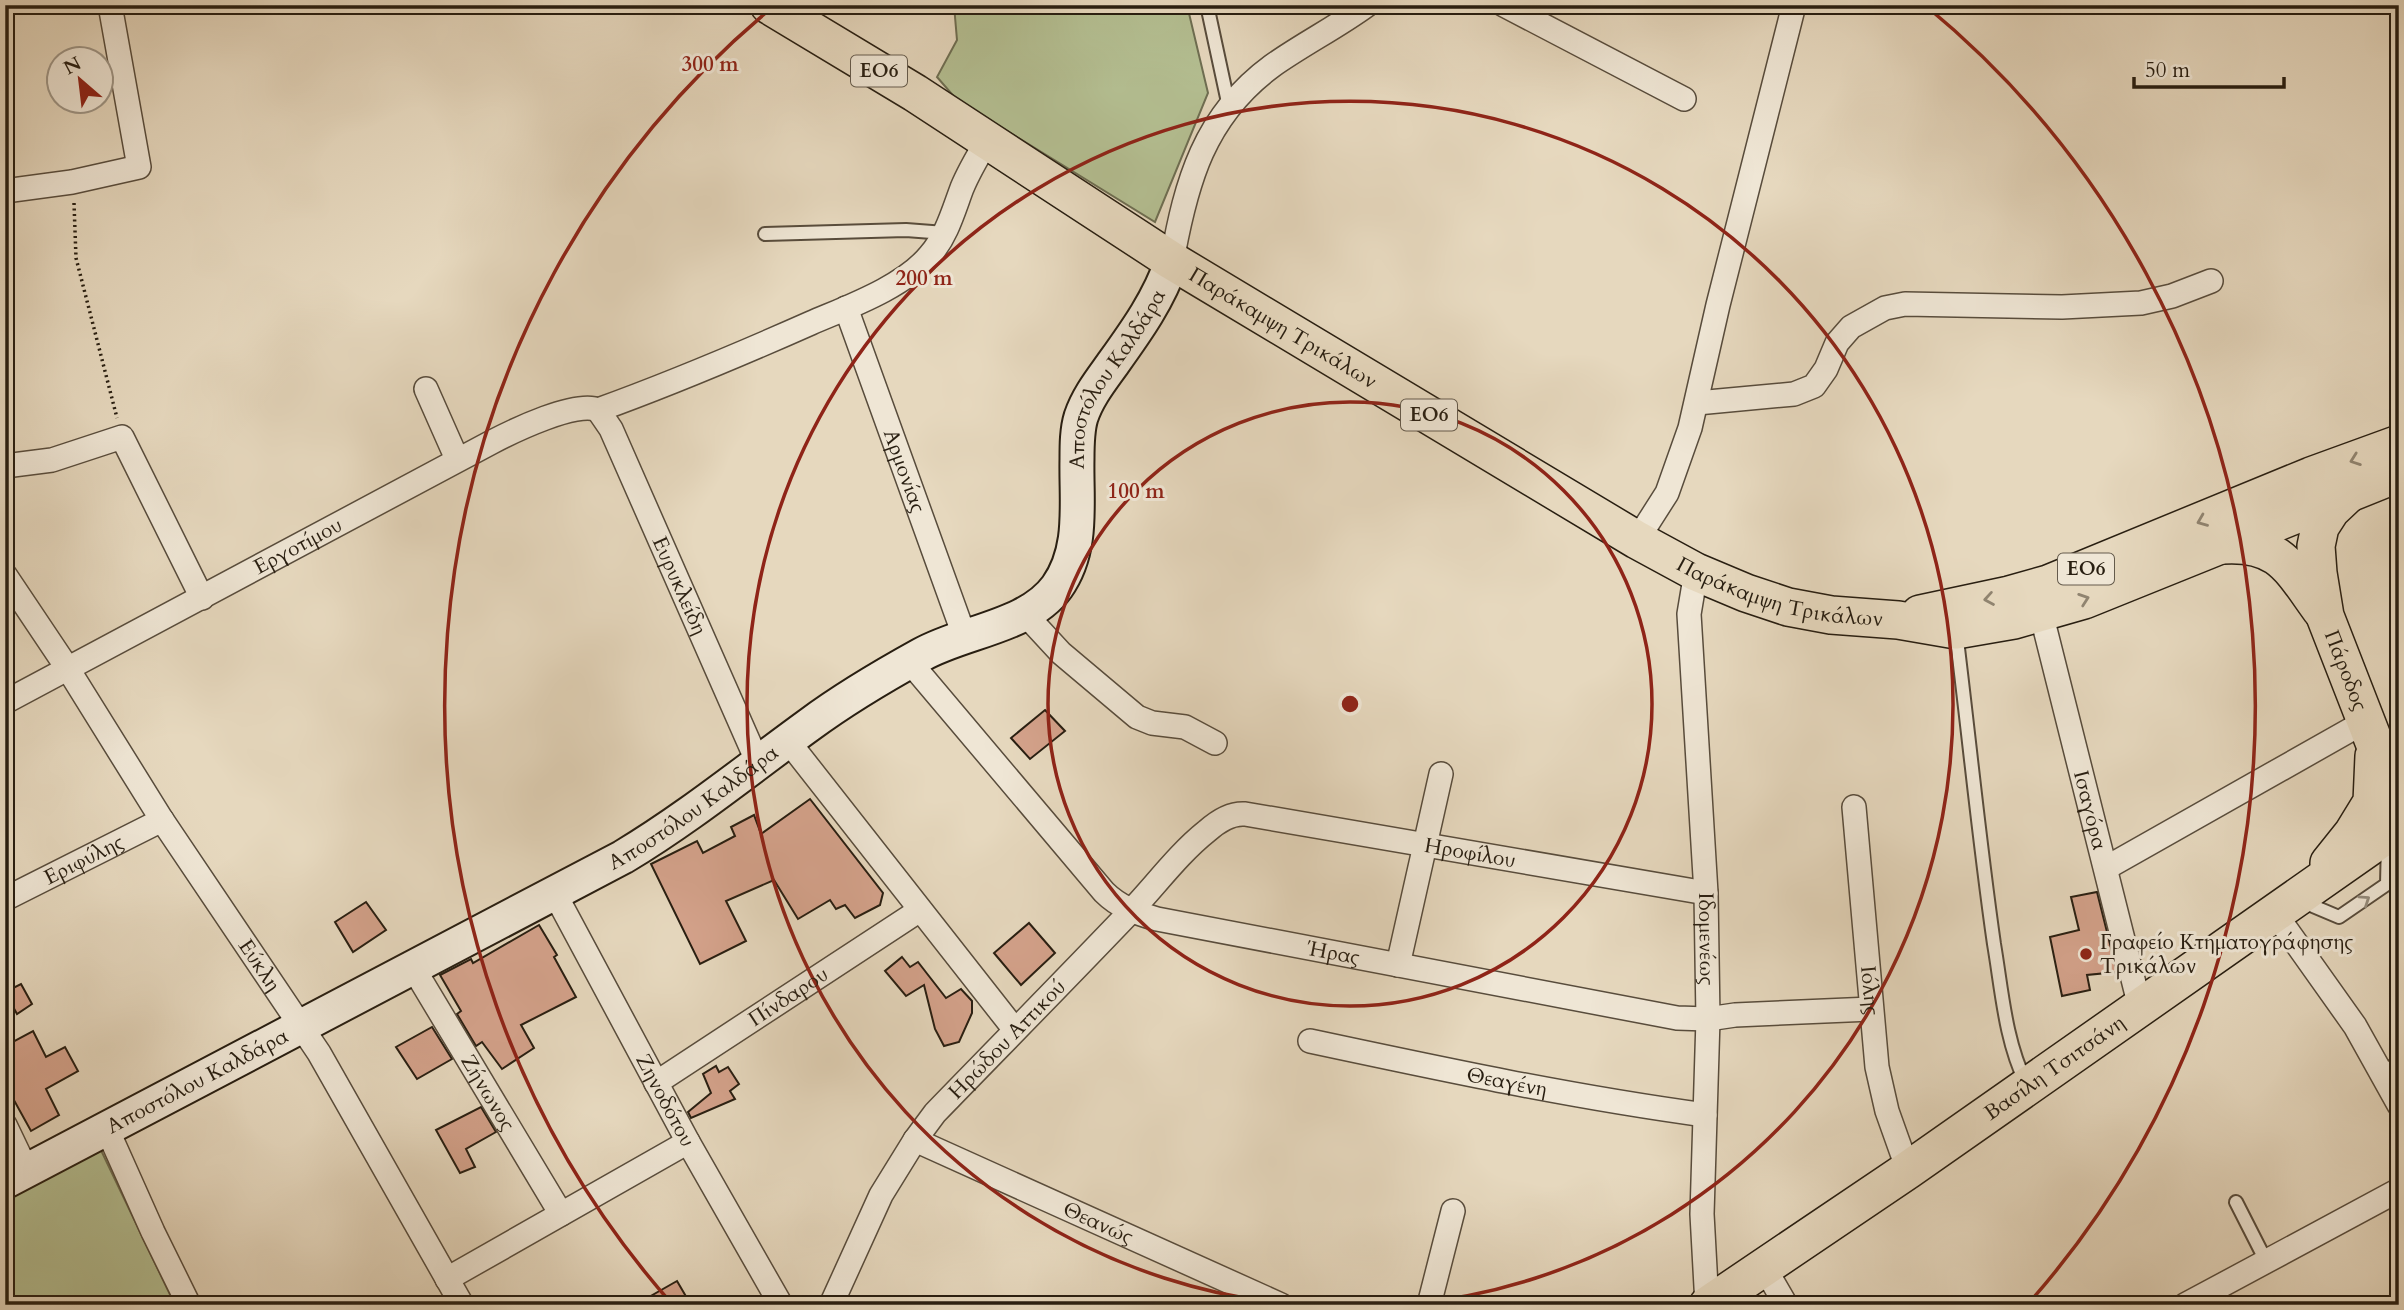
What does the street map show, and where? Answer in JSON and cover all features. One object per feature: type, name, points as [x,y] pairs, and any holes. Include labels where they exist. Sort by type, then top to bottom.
[{"type":"main road","name":"Παράκαμψη Τρικάλων","points":[[769,5],[915,93],[1172,261],[1637,540],[1696,572],[1788,607],[1956,630],[2014,621],[2084,600],[2221,545],[2281,504],[2399,444]]},
{"type":"main road","name":"Παράκαμψη Τρικάλων","points":[[1898,620],[2048,584],[2281,504],[2348,493],[2399,473]]},
{"type":"main road","points":[[2308,576],[2320,527],[2331,510],[2348,493]]},
{"type":"main road","points":[[2281,504],[2308,576]]},
{"type":"main road","points":[[2221,545],[2244,544],[2266,549],[2308,576]]},
{"type":"main road","name":"Πάροδος","points":[[2308,576],[2366,721],[2395,822]]},
{"type":"main road","points":[[2366,721],[2399,773]]},
{"type":"main road","points":[[2284,905],[2332,860],[2372,802],[2375,763],[2366,721]]},
{"type":"main road","name":"Βασίλη Τσιτσάνη","points":[[1708,1305],[2027,1087],[2284,905],[2395,822]]},
{"type":"street","points":[[5,191],[72,182],[139,167],[110,5]]},
{"type":"street","points":[[1172,261],[1184,199],[1196,164],[1216,123],[1229,107],[1272,67],[1367,5]]},
{"type":"street","points":[[1504,5],[1684,99]]},
{"type":"street","points":[[1637,540],[1667,493],[1697,403],[1718,305],[1794,5]]},
{"type":"street","name":"Εργοτίμου","points":[[5,702],[508,434],[586,407],[598,410],[699,372],[846,308],[890,285],[916,268],[931,254],[945,233],[969,171],[987,141]]},
{"type":"street","name":"Αποστόλου Καλδάρα","points":[[16,1176],[414,969],[647,843],[865,687],[909,661],[964,635],[1025,614],[1037,607],[1056,588],[1072,558],[1076,537],[1077,452],[1082,416],[1094,390],[1152,306],[1165,282],[1172,261]]},
{"type":"street","points":[[1697,403],[1805,391],[1814,386],[1822,375],[1835,346],[1844,334],[1862,319],[1893,306],[2062,307],[2141,303],[2172,296],[2211,281]]},
{"type":"street","name":"Αρμονίας","points":[[846,308],[964,635]]},
{"type":"street","points":[[426,389],[457,459]]},
{"type":"street","name":"Ευρυκλείδη","points":[[598,410],[611,429],[758,762]]},
{"type":"street","points":[[5,466],[52,460],[122,437],[202,598]]},
{"type":"street","name":"Ιδομενέως","points":[[1696,572],[1690,600],[1689,642],[1706,893],[1708,1019],[1702,1214],[1708,1305]]},
{"type":"street","name":"Εύκλη","points":[[5,575],[68,669],[162,820],[319,1053],[462,1305]]},
{"type":"street","name":"Ισαγόρα","points":[[2040,612],[2140,1007]]},
{"type":"street","points":[[1025,614],[1061,653],[1137,717],[1152,723],[1185,727],[1215,743]]},
{"type":"street","name":"Ήρας","points":[[909,661],[1104,892],[1117,904],[1131,911],[1157,919],[1653,1014],[1708,1019],[1743,1014],[1871,1009]]},
{"type":"street","points":[[2106,868],[2366,721]]},
{"type":"street","points":[[788,741],[1015,1030]]},
{"type":"street","points":[[1398,965],[1441,774]]},
{"type":"street","name":"Ιόλης","points":[[1854,807],[1877,1067],[1884,1100],[1908,1170]]},
{"type":"street","name":"Ηροφίλου","points":[[1234,815],[1245,814],[1706,893]]},
{"type":"street","name":"Ηρώδου Αττικού","points":[[831,1305],[881,1195],[935,1113],[1204,833],[1234,815]]},
{"type":"street","name":"Εριφύλης","points":[[5,899],[162,820]]},
{"type":"street","name":"Ζηνοδότου","points":[[555,894],[688,1142],[781,1305]]},
{"type":"street","points":[[2284,905],[2332,992],[2391,1067],[2399,1105]]},
{"type":"street","name":"Πίνδαρου","points":[[656,1083],[920,910]]},
{"type":"street","name":"Ζήνωνος","points":[[414,969],[561,1214]]},
{"type":"street","name":"Θεαγένη","points":[[1310,1041],[1629,1105],[1705,1115]]},
{"type":"street","points":[[5,1125],[16,1176]]},
{"type":"street","points":[[107,1129],[188,1305]]},
{"type":"street","name":"Θεανώς","points":[[915,1140],[1281,1305]]},
{"type":"street","points":[[447,1279],[688,1142]]},
{"type":"street","points":[[2185,1305],[2399,1190]]},
{"type":"street","points":[[1429,1305],[1453,1211]]},
{"type":"street","points":[[1764,1267],[1786,1305]]},
{"type":"lane","points":[[1207,5],[1229,107]]},
{"type":"lane","points":[[765,234],[906,230],[945,233]]},
{"type":"lane","points":[[1956,630],[1990,916],[2008,1031],[2017,1066],[2027,1087]]},
{"type":"lane","points":[[2236,1202],[2266,1261]]},
{"type":"path","points":[[72,182],[76,258],[122,437]]},
{"type":"green space","points":[[954,5],[1187,5],[1208,93],[1155,222],[957,100],[937,77],[957,40]]},
{"type":"green space","points":[[99,1146],[175,1305],[5,1305],[5,1196]]},
{"type":"building","points":[[1045,710],[1065,731],[1030,759],[1011,738]]},
{"type":"building","points":[[810,799],[883,893],[880,905],[855,918],[845,905],[836,909],[830,900],[798,919],[774,880],[726,901],[746,941],[700,964],[651,864],[697,841],[703,853],[735,836],[731,827],[754,815],[761,834]]},
{"type":"building","name":"Γραφείο Κτηματογράφησης Τρικάλων","points":[[2097,892],[2117,972],[2087,975],[2090,990],[2062,996],[2050,937],[2079,930],[2071,897]]},
{"type":"building","points":[[366,902],[386,930],[353,952],[335,922]]},
{"type":"building","points":[[1029,923],[1055,953],[1021,985],[994,953]]},
{"type":"building","points":[[539,925],[557,955],[554,957],[576,997],[521,1025],[534,1048],[502,1069],[482,1042],[476,1046],[457,1014],[461,1011],[440,975],[471,959],[473,963]]},
{"type":"building","points":[[902,957],[910,967],[918,962],[946,998],[961,989],[972,1001],[972,1013],[959,1042],[944,1046],[935,1029],[924,985],[906,996],[885,971]]},
{"type":"building","points":[[21,984],[32,1004],[17,1014],[5,992]]},
{"type":"building","points":[[432,1027],[452,1059],[417,1079],[396,1047]]},
{"type":"building","points":[[33,1031],[46,1057],[65,1047],[78,1071],[46,1089],[59,1115],[31,1131],[5,1084],[5,1046]]},
{"type":"building","points":[[716,1066],[719,1072],[728,1067],[739,1084],[730,1091],[735,1099],[691,1118],[688,1112],[711,1093],[703,1074]]},
{"type":"building","points":[[481,1107],[496,1132],[466,1149],[475,1167],[460,1173],[436,1130]]},
{"type":"building","points":[[677,1281],[691,1305],[635,1305]]},
{"type":"place","name":"Γραφείο Κτηματογράφησης Τρικάλων","points":[[2086,954]]}]
